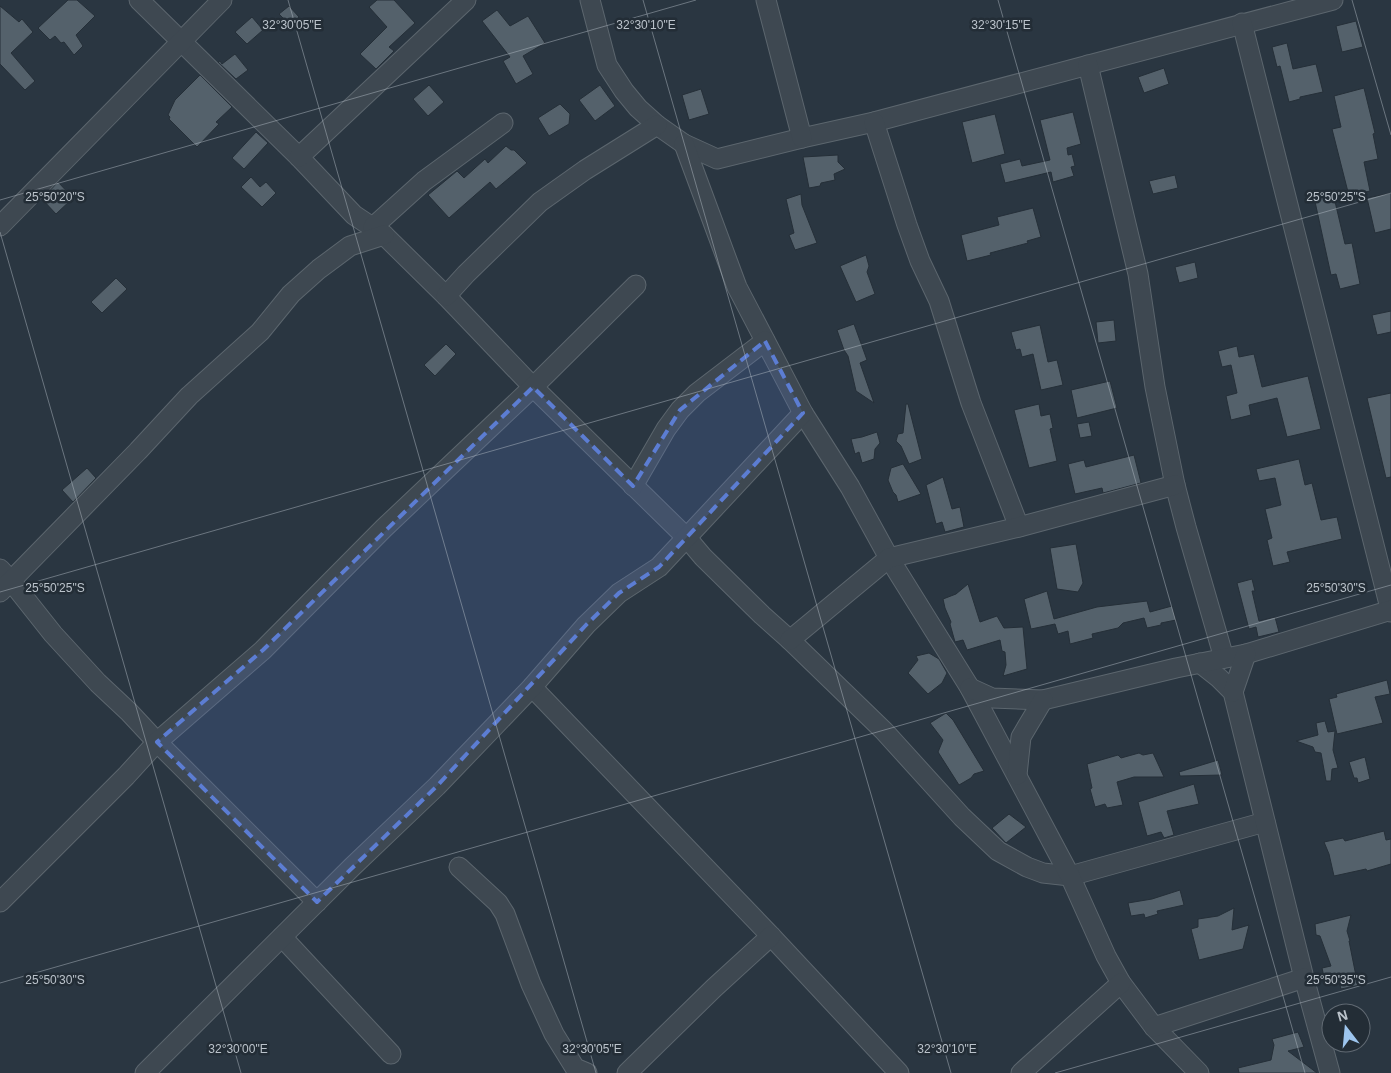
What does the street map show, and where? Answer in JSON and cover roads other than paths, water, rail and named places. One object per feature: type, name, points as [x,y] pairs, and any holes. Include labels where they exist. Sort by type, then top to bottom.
[{"type":"street","points":[[140,0],[299,157],[354,215],[378,231],[446,296],[533,387],[687,538],[703,557],[884,731],[962,817],[998,851],[1027,867],[1043,873],[1070,876],[1265,822]]},
{"type":"street","points":[[0,226],[222,0]]},
{"type":"street","points":[[299,157],[466,0]]},
{"type":"street","points":[[590,0],[607,65],[624,91],[638,108],[657,125],[684,144],[717,159],[874,122],[1333,0]]},
{"type":"street","points":[[766,0],[802,138]]},
{"type":"street","points":[[970,688],[992,698],[1042,700],[1246,654],[1391,611],[1242,23]]},
{"type":"street","points":[[1088,65],[1138,274],[1155,388],[1175,484],[1224,658]]},
{"type":"street","points":[[874,122],[913,243],[939,301],[971,402],[1019,527]]},
{"type":"street","points":[[317,902],[98,683],[4,581],[138,452],[189,396],[260,332],[291,294],[319,269],[350,246],[378,231],[424,181],[503,123]]},
{"type":"street","points":[[446,296],[540,202],[585,170],[657,125]]},
{"type":"street","points":[[684,144],[737,287],[803,413],[850,487],[889,558],[970,688],[1070,876],[1106,956],[1121,983],[1154,1027],[1199,1073]]},
{"type":"street","points":[[701,187],[717,159]]},
{"type":"street","points":[[350,246],[354,227],[354,215]]},
{"type":"street","points":[[0,902],[126,776],[156,742],[263,650],[384,528],[533,387],[636,285]]},
{"type":"street","points":[[633,486],[666,429],[680,410],[697,393],[766,341]]},
{"type":"street","points":[[145,1073],[352,867],[438,786],[532,687],[586,624],[619,593],[659,567],[803,413]]},
{"type":"street","points":[[790,640],[889,558],[1019,527],[1175,484]]},
{"type":"street","points":[[1233,692],[1246,654]]},
{"type":"street","points":[[1200,663],[1233,692],[1304,978],[1330,1073]]},
{"type":"street","points":[[532,687],[771,936],[899,1073]]},
{"type":"street","points":[[1017,775],[1021,737],[1042,700]]},
{"type":"street","points":[[459,867],[498,903],[505,914],[531,984],[554,1034],[576,1071]]},
{"type":"street","points":[[627,1073],[714,988],[771,936]]},
{"type":"street","points":[[282,937],[390,1054]]},
{"type":"street","points":[[1154,1027],[1304,978]]},
{"type":"street","points":[[1021,1073],[1121,983]]}]
